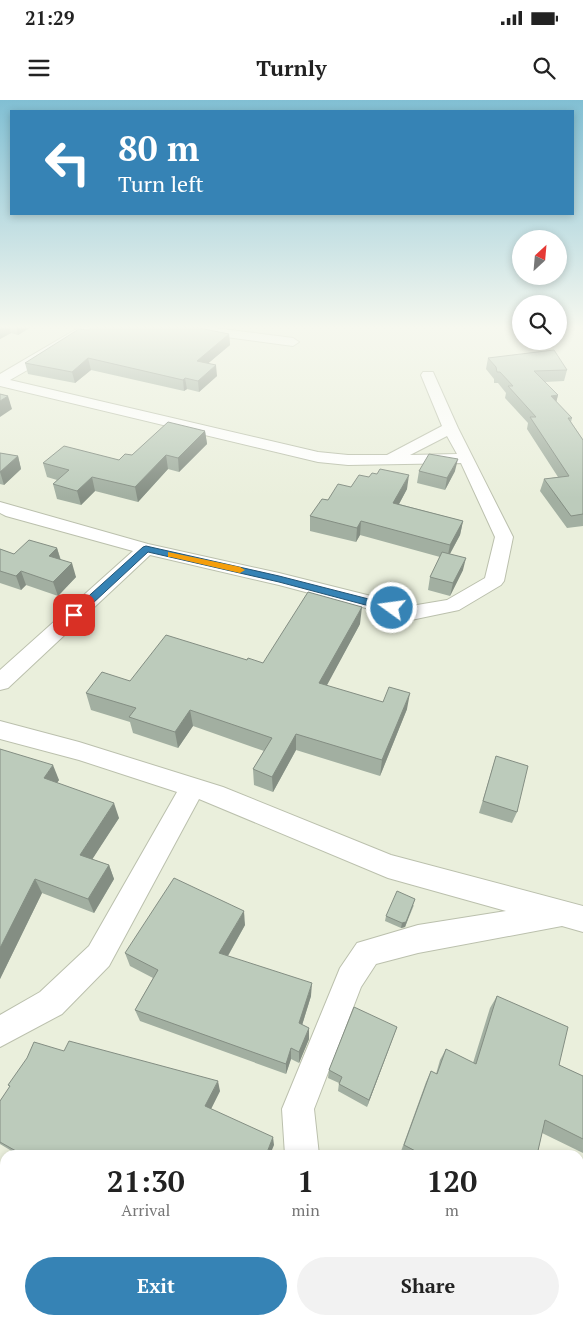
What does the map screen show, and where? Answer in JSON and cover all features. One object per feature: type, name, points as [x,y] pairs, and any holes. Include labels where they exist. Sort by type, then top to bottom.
[{"type":"street","points":[[13,384],[318,457],[348,460],[468,459]]},
{"type":"street","points":[[0,507],[146,549],[279,579],[411,613],[452,605],[494,580],[504,537],[468,459],[450,428],[432,384]]},
{"type":"street","points":[[390,459],[450,428]]},
{"type":"street","points":[[0,682],[146,549]]},
{"type":"street","points":[[0,730],[79,751],[214,794],[388,866],[574,916]]},
{"type":"street","points":[[0,1032],[51,1002],[99,956],[193,787]]},
{"type":"street","points":[[302,1150],[298,1109],[350,978],[367,953],[418,939],[574,916]]},
{"type":"building","points":[[511,384],[547,384],[558,395],[551,396],[572,418],[568,418],[583,440],[583,514],[571,516],[544,479],[569,476],[530,417],[536,417],[508,386],[513,386]]},
{"type":"building","points":[[0,394],[8,396],[0,401]]},
{"type":"building","points":[[168,422],[205,431],[178,458],[166,455],[135,487],[92,477],[77,491],[53,484],[69,470],[43,463],[64,446],[119,460],[125,454],[132,455]]},
{"type":"building","points":[[0,453],[18,456],[0,472]]},
{"type":"building","points":[[429,454],[458,459],[447,478],[419,471]]},
{"type":"building","points":[[380,469],[409,475],[393,503],[463,521],[450,545],[361,521],[357,528],[310,516],[322,499],[328,500],[338,484],[351,487],[359,475],[369,477],[372,473],[377,474]]},
{"type":"building","points":[[29,540],[57,548],[49,556],[72,563],[53,582],[21,571],[16,576],[0,571],[0,549],[14,554]]},
{"type":"building","points":[[442,552],[466,558],[453,583],[430,577]]},
{"type":"building","points":[[308,592],[362,607],[319,683],[383,702],[389,687],[410,693],[382,760],[296,734],[272,777],[253,769],[272,738],[190,710],[175,732],[129,717],[136,708],[86,693],[102,672],[130,681],[166,635],[247,660],[248,658],[263,663]]},
{"type":"building","points":[[0,749],[53,765],[44,778],[114,803],[80,855],[109,865],[88,899],[35,879],[0,948]]},
{"type":"building","points":[[496,756],[528,766],[517,812],[483,801]]},
{"type":"building","points":[[174,878],[244,911],[219,953],[312,983],[299,1023],[309,1028],[299,1052],[291,1048],[286,1064],[135,1010],[158,970],[125,953]]},
{"type":"building","points":[[397,891],[415,899],[406,922],[402,923],[386,916]]},
{"type":"building","points":[[497,996],[568,1027],[559,1065],[583,1076],[583,1139],[545,1120],[538,1150],[414,1150],[404,1145],[431,1071],[437,1074],[446,1049],[476,1064]]},
{"type":"building","points":[[354,1007],[397,1027],[369,1100],[339,1084],[342,1077],[329,1070]]},
{"type":"building","points":[[69,1041],[218,1081],[205,1106],[273,1137],[268,1150],[14,1150],[0,1142],[0,1101],[10,1086],[8,1085],[27,1058],[34,1042],[64,1051]]},
{"type":"slow traffic","points":[[171,555],[240,570]]},
{"type":"route","points":[[74,615],[146,549],[279,579],[392,608]]}]
